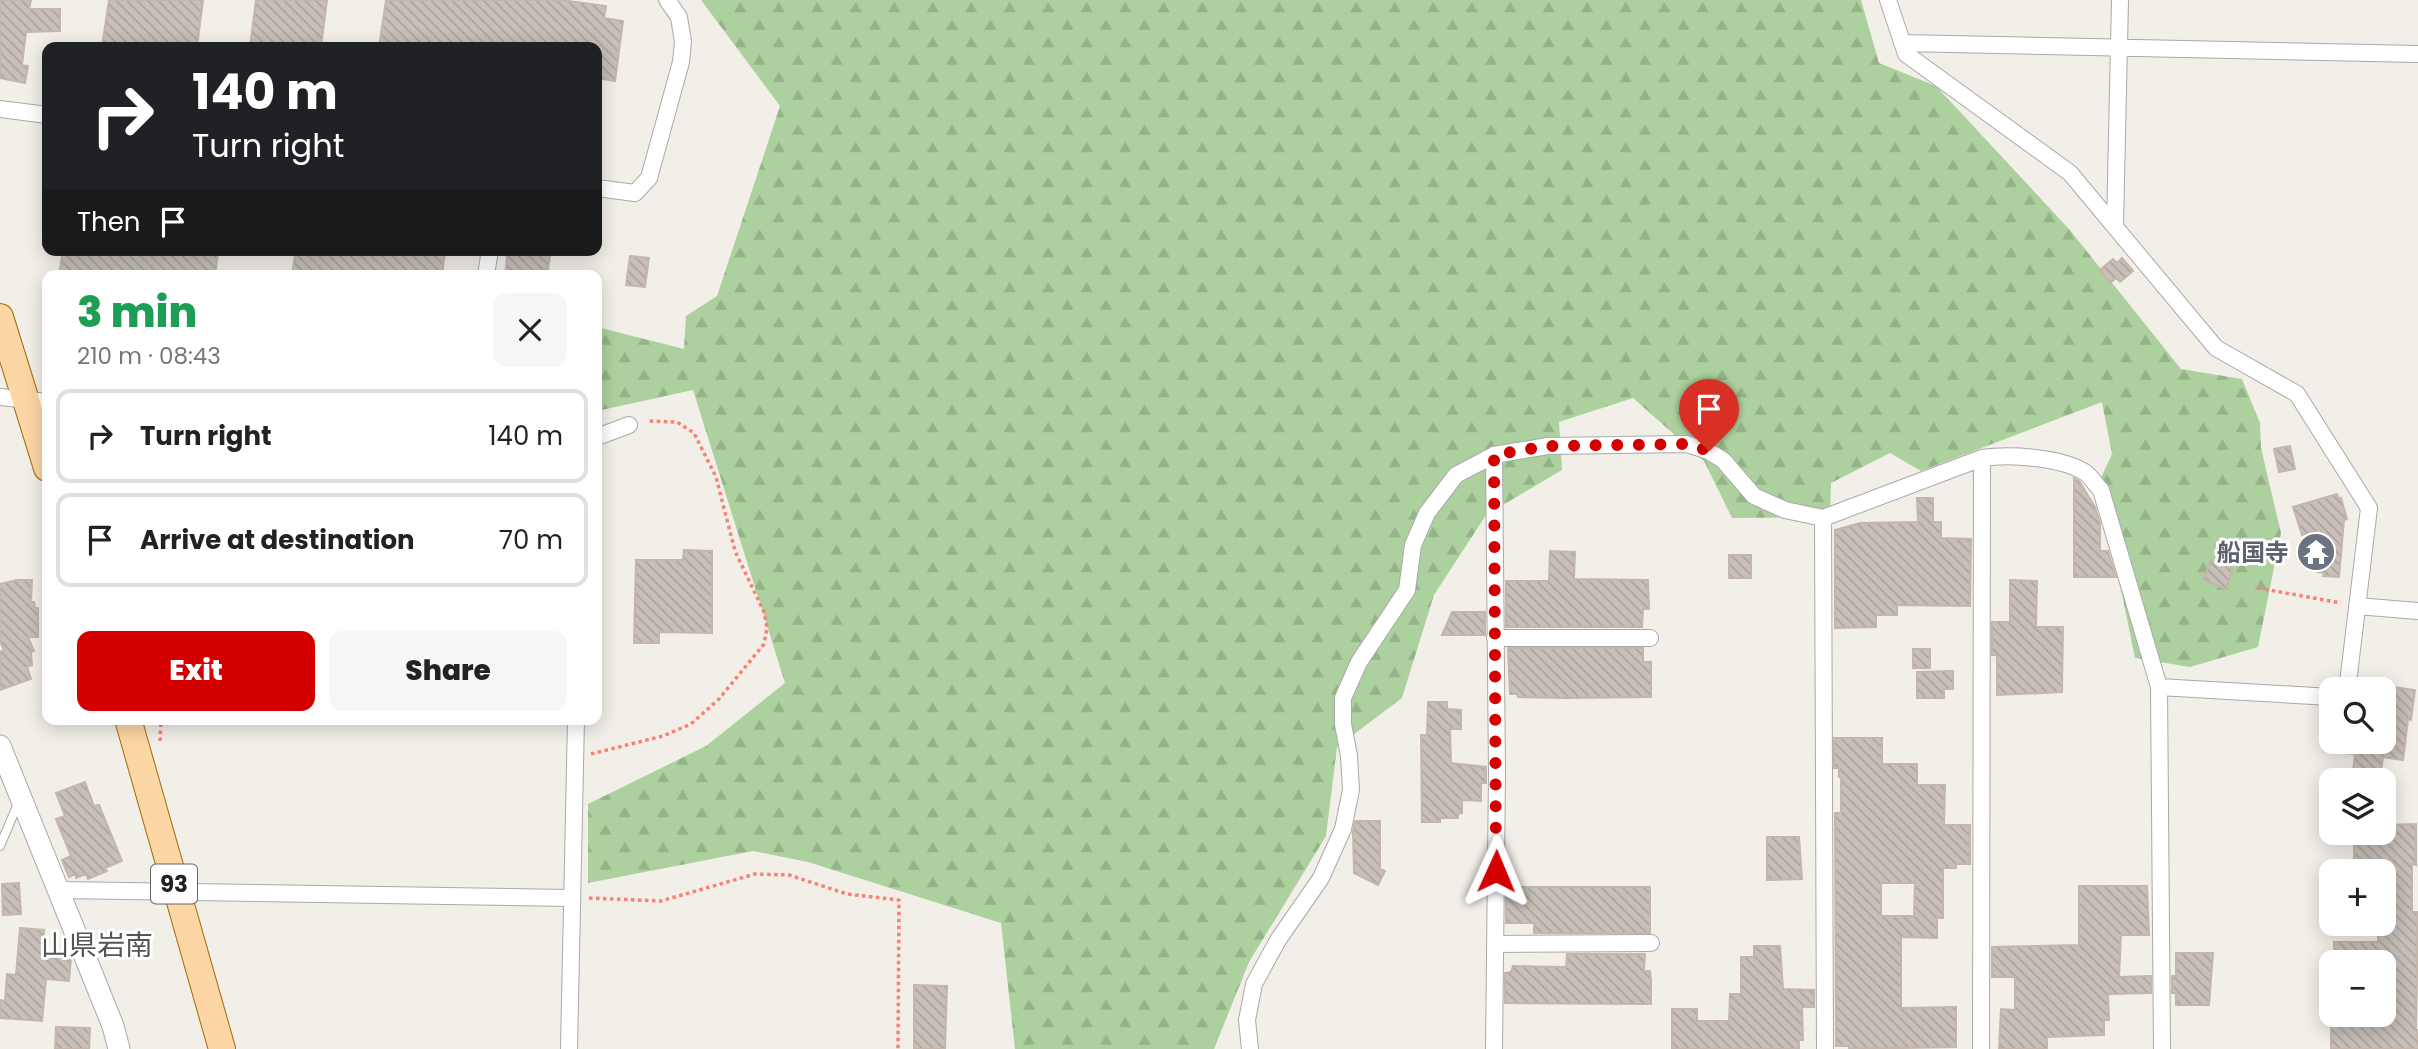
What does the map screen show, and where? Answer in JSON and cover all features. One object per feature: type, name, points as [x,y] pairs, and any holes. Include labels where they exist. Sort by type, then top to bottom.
[{"type":"main road","points":[[0,317],[42,453]]},
{"type":"main road","name":"93","points":[[130,725],[222,1049]]},
{"type":"street","points":[[602,189],[635,193],[649,178],[681,62],[683,42],[679,17],[667,0]]},
{"type":"street","points":[[1888,0],[1906,54],[2070,173],[2216,348],[2297,394],[2369,508],[2349,677]]},
{"type":"street","points":[[2115,225],[2120,0]]},
{"type":"street","points":[[1902,43],[2418,54]]},
{"type":"street","points":[[0,108],[42,114]]},
{"type":"street","points":[[602,436],[629,425]]},
{"type":"street","points":[[1250,1049],[1247,1020],[1254,984],[1278,940],[1321,878],[1343,830],[1351,790],[1349,756],[1343,724],[1343,698],[1359,662],[1407,590],[1413,545],[1427,513],[1456,475],[1494,455],[1548,446],[1687,444],[1709,451],[1723,460],[1754,496],[1785,510],[1823,517],[1982,458],[1999,456],[2061,462],[2087,474],[2101,490],[2159,687],[2162,1049]]},
{"type":"street","points":[[1494,455],[1494,1049]]},
{"type":"street","points":[[1981,1049],[1982,458]]},
{"type":"street","points":[[1823,517],[1825,1049]]},
{"type":"street","points":[[2357,606],[2418,611]]},
{"type":"street","points":[[1495,638],[1650,638]]},
{"type":"street","points":[[2159,687],[2319,696]]},
{"type":"street","points":[[569,1049],[576,725]]},
{"type":"street","points":[[0,746],[59,890],[119,1049]]},
{"type":"street","points":[[59,890],[571,898]]},
{"type":"street","points":[[1495,944],[1651,943]]},
{"type":"lane","points":[[0,846],[20,797]]},
{"type":"path","points":[[575,757],[663,736],[691,724],[719,699],[764,644],[767,628],[764,612],[735,551],[716,477],[694,433],[677,422],[655,420],[629,425]]},
{"type":"path","points":[[2258,588],[2357,606]]},
{"type":"path","points":[[571,898],[660,901],[755,874],[789,875],[847,894],[899,900],[898,1049]]},
{"type":"green space","points":[[701,0],[1861,0],[1879,63],[1936,86],[2069,229],[2181,369],[2242,379],[2260,423],[2261,448],[2281,533],[2258,647],[2190,667],[2135,658],[2099,482],[2112,454],[2102,402],[1921,471],[1890,453],[1831,483],[1830,517],[1732,518],[1704,461],[1633,398],[1559,422],[1562,470],[1486,515],[1434,595],[1402,698],[1337,747],[1326,836],[1249,962],[1214,1049],[1015,1049],[1001,923],[808,862],[753,851],[588,883],[588,804],[706,746],[785,683],[693,390],[602,410],[602,328],[684,349],[686,316],[717,296],[780,106]]},
{"type":"building","points":[[0,0],[31,0],[29,9],[60,9],[60,31],[26,32],[22,65],[28,66],[25,83],[0,78]]},
{"type":"building","points":[[109,0],[203,0],[198,42],[103,42]]},
{"type":"building","points":[[256,0],[327,0],[322,42],[251,42]]},
{"type":"building","points":[[386,0],[561,0],[606,6],[604,18],[623,21],[615,81],[602,79],[602,42],[380,42]]},
{"type":"building","points":[[62,256],[218,256],[216,270],[60,270]]},
{"type":"building","points":[[295,256],[444,256],[443,270],[293,270]]},
{"type":"building","points":[[507,256],[550,256],[548,269],[506,270]]},
{"type":"building","points":[[630,256],[649,258],[645,287],[626,285]]},
{"type":"building","points":[[2122,258],[2133,271],[2120,282],[2116,278],[2110,283],[2100,270],[2113,259],[2117,263]]},
{"type":"building","points":[[2290,446],[2295,469],[2279,472],[2274,449]]},
{"type":"building","points":[[2074,478],[2079,481],[2095,507],[2100,523],[2100,551],[2108,551],[2116,577],[2074,577]]},
{"type":"building","points":[[2337,494],[2339,499],[2341,498],[2347,519],[2344,520],[2339,577],[2323,576],[2324,573],[2317,572],[2321,530],[2302,535],[2293,507]]},
{"type":"building","points":[[1917,498],[1933,498],[1933,522],[1941,522],[1941,538],[1971,539],[1970,606],[1897,605],[1897,615],[1876,615],[1876,627],[1835,628],[1835,530],[1860,523],[1918,522]]},
{"type":"building","points":[[684,550],[712,551],[712,633],[659,632],[659,643],[634,643],[636,560],[683,560]]},
{"type":"building","points":[[1550,551],[1575,552],[1574,579],[1648,580],[1649,609],[1643,609],[1642,627],[1506,627],[1506,581],[1549,581]]},
{"type":"building","points":[[1729,555],[1751,555],[1751,578],[1729,578]]},
{"type":"building","points":[[2211,560],[2233,569],[2226,589],[2203,580]]},
{"type":"building","points":[[32,580],[31,602],[38,608],[38,637],[28,637],[34,651],[31,652],[32,665],[27,667],[31,679],[0,690],[0,652],[4,650],[0,642],[0,584]]},
{"type":"building","points":[[2010,580],[2037,581],[2036,627],[2063,627],[2062,692],[1997,695],[1997,655],[1992,655],[1992,622],[2010,622]]},
{"type":"building","points":[[1452,612],[1485,612],[1485,635],[1442,635]]},
{"type":"building","points":[[1508,648],[1643,648],[1643,662],[1651,662],[1651,697],[1518,697],[1517,694],[1510,694]]},
{"type":"building","points":[[1913,649],[1930,649],[1930,668],[1913,668]]},
{"type":"building","points":[[1953,671],[1953,689],[1944,689],[1944,698],[1917,698],[1917,672]]},
{"type":"building","points":[[2396,687],[2415,690],[2403,760],[2383,757],[2382,768],[2353,768],[2355,754],[2396,754]]},
{"type":"building","points":[[1428,702],[1447,702],[1447,709],[1461,710],[1461,729],[1450,729],[1451,763],[1486,767],[1486,783],[1481,783],[1481,801],[1462,800],[1462,813],[1458,814],[1458,818],[1440,818],[1440,822],[1422,822],[1421,735],[1427,735]]},
{"type":"building","points":[[1834,738],[1882,738],[1882,764],[1917,764],[1917,785],[1945,785],[1944,825],[1970,825],[1970,864],[1943,868],[1943,918],[1937,918],[1937,938],[1901,937],[1901,1008],[1956,1007],[1956,1047],[1849,1049],[1849,1046],[1836,1046],[1835,813],[1841,813],[1841,777],[1839,768],[1834,768]],"holes":[[[1881,883],[1915,883],[1914,916],[1881,916]]]},
{"type":"building","points":[[85,782],[94,806],[99,805],[122,861],[88,879],[86,874],[76,878],[75,874],[69,877],[62,860],[71,856],[56,819],[65,816],[56,793]]},
{"type":"building","points":[[1355,821],[1380,821],[1380,869],[1385,871],[1378,885],[1354,873]]},
{"type":"building","points":[[2416,824],[2416,865],[2412,864],[2412,912],[2418,912],[2418,1049],[2331,1049],[2331,1027],[2396,1027],[2396,950],[2334,950],[2334,942],[2378,942],[2378,936],[2396,936],[2396,859],[2354,859],[2354,845],[2396,845],[2396,825]]},
{"type":"building","points":[[1767,837],[1799,837],[1802,879],[1767,880]]},
{"type":"building","points":[[19,883],[21,914],[3,915],[2,884]]},
{"type":"building","points":[[2079,886],[2147,886],[2149,935],[2121,935],[2119,977],[2151,976],[2151,993],[2108,994],[2109,1020],[2104,1020],[2104,1035],[2047,1037],[2047,1049],[1999,1049],[2001,1009],[2015,1010],[2015,977],[1992,977],[1992,947],[2079,945]]},
{"type":"building","points":[[1650,887],[1650,933],[1534,933],[1534,923],[1506,923],[1506,889]]},
{"type":"building","points":[[20,928],[44,930],[43,951],[69,953],[71,958],[69,981],[46,979],[42,1021],[0,1018],[0,1000],[5,1001],[7,974],[16,975]]},
{"type":"building","points":[[1754,946],[1780,946],[1783,989],[1814,990],[1814,1007],[1802,1007],[1803,1040],[1799,1040],[1799,1049],[1672,1049],[1672,1009],[1697,1009],[1697,1021],[1729,1021],[1730,994],[1741,994],[1741,957],[1754,957]]},
{"type":"building","points":[[2176,953],[2213,953],[2209,1005],[2176,1005],[2176,993],[2172,993],[2172,976],[2176,976]]},
{"type":"building","points":[[1567,954],[1645,954],[1644,971],[1650,971],[1651,1004],[1505,1003],[1505,973],[1511,972],[1513,966],[1566,967]]},
{"type":"building","points":[[914,985],[947,986],[945,1049],[914,1049]]},
{"type":"building","points":[[56,1027],[90,1028],[89,1049],[55,1049]]},
{"type":"place","name":"船国寺","points":[[2316,552]]},
{"type":"district","name":"山県岩南","points":[[97,945]]},
{"type":"route","points":[[1496,871],[1494,455],[1548,446],[1687,444],[1709,451]]}]
